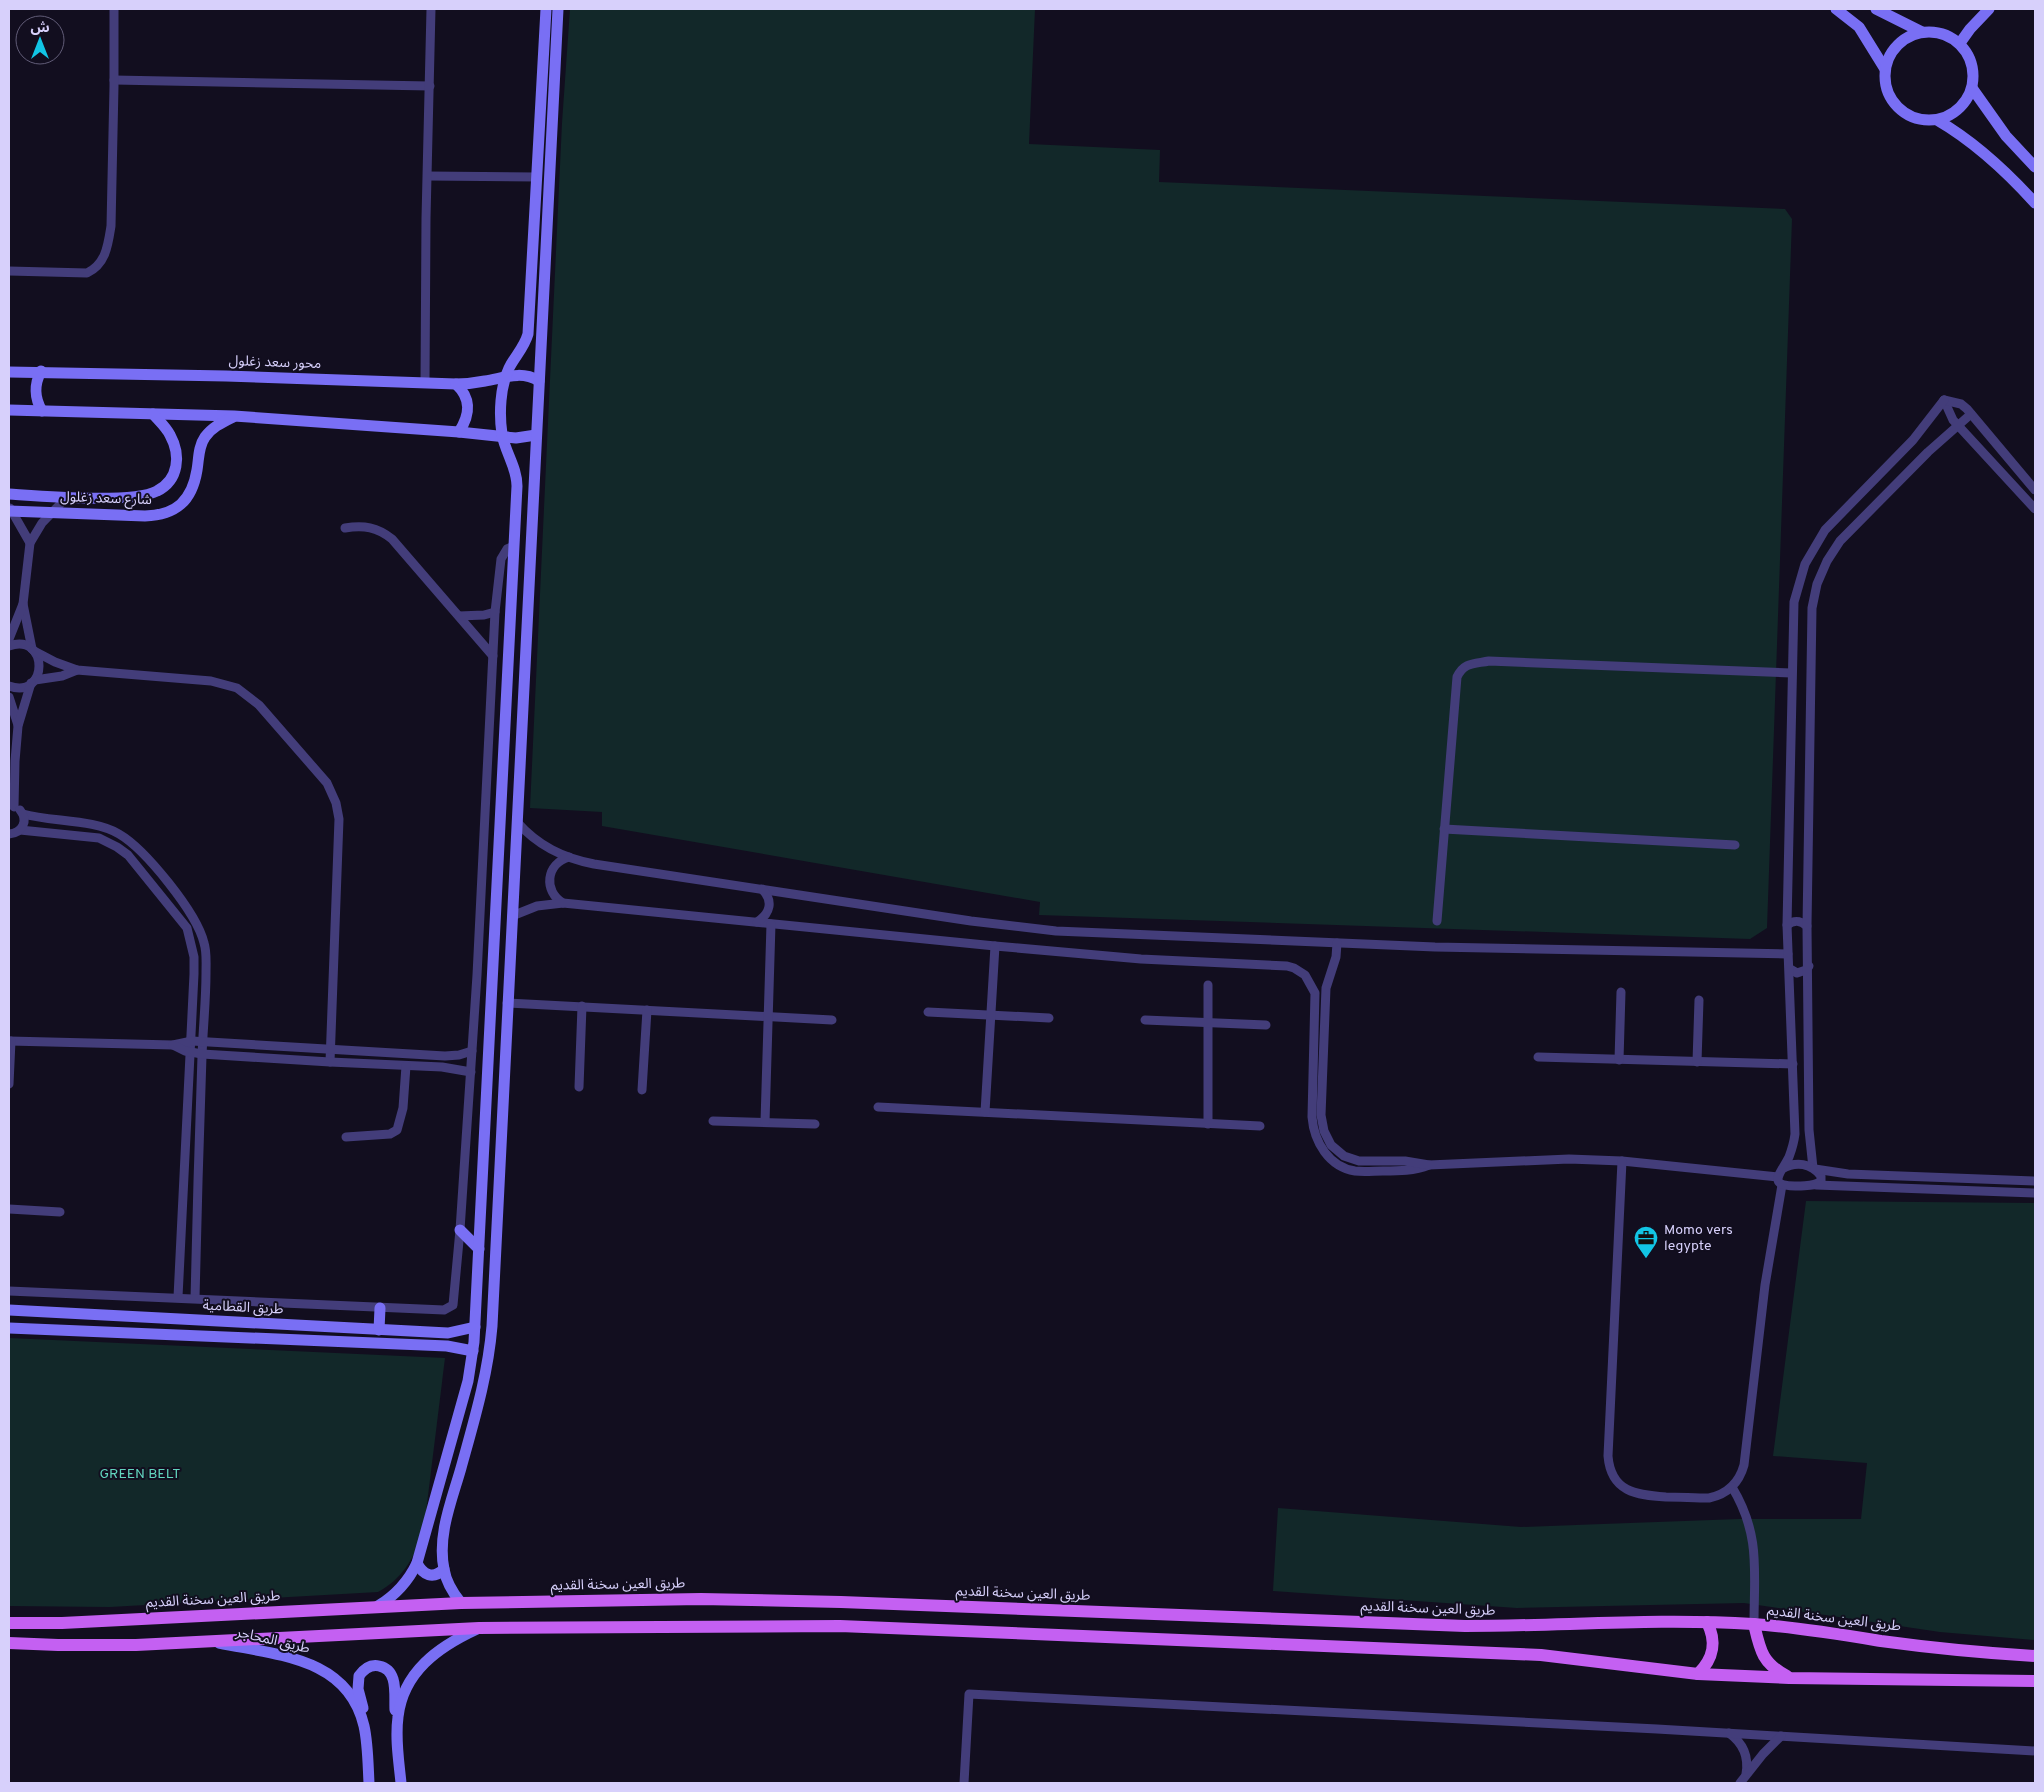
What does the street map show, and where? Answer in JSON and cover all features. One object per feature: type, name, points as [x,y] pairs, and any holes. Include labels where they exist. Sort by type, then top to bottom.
[{"type":"main road","points":[[378,1606],[401,1588],[417,1563],[465,1390],[473,1350],[517,480],[502,437],[502,391],[505,377],[513,361],[524,347],[528,334],[546,9]]},
{"type":"main road","points":[[461,1603],[450,1587],[444,1569],[443,1544],[447,1519],[483,1386],[490,1346],[558,9]]},
{"type":"main road","points":[[1836,9],[1858,27],[1885,69]]},
{"type":"main road","points":[[1876,9],[1922,32],[1942,34],[1960,44],[1971,59],[1973,68],[1972,88],[1965,103],[1950,115],[1937,120],[1917,119],[1900,109],[1889,94],[1886,86],[1885,69],[1888,59],[1900,43],[1922,32]]},
{"type":"main road","points":[[1960,44],[1970,29],[1989,9]]},
{"type":"main road","points":[[1972,88],[2006,136],[2035,168]]},
{"type":"main road","points":[[1937,120],[1962,135],[1994,160],[2035,203]]},
{"type":"main road","points":[[41,371],[36,395],[42,411]]},
{"type":"main road","name":"محور سعد زغلول","points":[[9,372],[41,371],[456,384],[481,382],[519,374],[533,377],[539,381]]},
{"type":"main road","points":[[456,384],[463,391],[467,399],[468,408],[459,432]]},
{"type":"main road","points":[[9,410],[234,416],[459,432],[502,437],[523,438],[536,435]]},
{"type":"main road","name":"شارع سعد زغلول","points":[[9,494],[132,497],[158,491],[170,481],[176,471],[177,458],[169,433],[153,414]]},
{"type":"main road","name":"شارع سعد زغلول","points":[[10,509],[145,516],[165,514],[182,504],[193,484],[200,449],[206,436],[216,426],[234,416]]},
{"type":"main road","points":[[460,1230],[479,1249]]},
{"type":"main road","points":[[379,1330],[380,1308]]},
{"type":"main road","name":"طريق القطامية","points":[[9,1310],[448,1333],[475,1328]]},
{"type":"main road","points":[[9,1328],[453,1347],[473,1350]]},
{"type":"main road","points":[[417,1563],[424,1573],[429,1575],[435,1575],[444,1569]]},
{"type":"main road","name":"طريق العين سخنة القديم","points":[[9,1623],[62,1623],[461,1603],[700,1599],[841,1602],[1465,1626],[1531,1626],[1640,1621],[1754,1624],[1822,1631],[1882,1641],[1973,1652],[2035,1656]]},
{"type":"main road","points":[[1698,1674],[1707,1666],[1714,1644],[1712,1632],[1707,1622]]},
{"type":"main road","points":[[1754,1624],[1761,1652],[1767,1662],[1790,1678]]},
{"type":"main road","points":[[9,1643],[136,1645],[479,1628],[840,1626],[1524,1654],[1698,1674],[1790,1678],[2035,1681]]},
{"type":"main road","points":[[397,1729],[402,1698],[417,1669],[446,1646],[479,1628]]},
{"type":"main road","name":"طريق المحاجر","points":[[208,1641],[306,1662],[320,1668],[344,1687],[360,1713],[364,1728],[369,1783]]},
{"type":"main road","points":[[364,1728],[357,1682],[363,1671],[375,1665],[387,1669],[394,1679],[401,1783]]},
{"type":"street","points":[[9,271],[87,273],[94,270],[108,247],[111,226],[114,9]]},
{"type":"street","points":[[425,383],[432,9]]},
{"type":"street","points":[[114,80],[430,86]]},
{"type":"street","points":[[428,176],[537,176]]},
{"type":"street","points":[[1944,400],[1961,404],[1972,414],[2035,490]]},
{"type":"street","points":[[1944,400],[1949,414],[1958,425],[2035,509]]},
{"type":"street","points":[[1622,1161],[1608,1456],[1610,1471],[1625,1489],[1640,1495],[1709,1498],[1717,1496],[1732,1487],[1742,1473],[1744,1465],[1765,1285],[1781,1177],[1795,1134],[1787,925],[1794,602],[1801,573],[1814,546],[1825,530],[1918,434],[1944,400]]},
{"type":"street","points":[[1816,1185],[1819,1184],[1822,1178],[1814,1169],[1809,1130],[1807,926],[1812,608],[1817,584],[1826,561],[1840,541],[1928,452],[1972,414]]},
{"type":"street","points":[[9,640],[23,604],[30,542],[52,512],[68,496]]},
{"type":"street","points":[[10,509],[30,542]]},
{"type":"street","points":[[345,528],[358,526],[382,531],[392,539],[493,656]]},
{"type":"street","points":[[9,1291],[178,1297],[380,1308],[449,1308],[454,1300],[471,1072],[495,612],[501,559],[507,548],[514,546]]},
{"type":"street","points":[[23,604],[33,650],[40,666],[18,726],[11,806],[23,814],[111,830],[133,844],[192,915],[205,945],[206,999],[202,1054],[195,1298]]},
{"type":"street","points":[[459,616],[484,615],[495,612]]},
{"type":"street","points":[[9,646],[22,644],[55,662],[77,670],[211,681],[237,688],[259,705],[327,784],[336,802],[339,819],[330,1062]]},
{"type":"street","points":[[1437,921],[1457,677],[1461,669],[1468,665],[1498,661],[1791,674]]},
{"type":"street","points":[[9,686],[18,688],[77,670]]},
{"type":"street","points":[[9,697],[18,726]]},
{"type":"street","points":[[20,830],[24,824],[23,814]]},
{"type":"street","points":[[517,822],[540,844],[569,857],[594,864],[999,925],[1056,931],[1337,943],[1788,954]]},
{"type":"street","points":[[1444,829],[1734,845]]},
{"type":"street","points":[[9,834],[20,830],[99,838],[117,847],[128,855],[187,928],[194,957],[192,1052],[178,1297]]},
{"type":"street","points":[[563,903],[551,891],[550,875],[555,865],[569,857]]},
{"type":"street","points":[[157,890],[166,882]]},
{"type":"street","points":[[757,922],[765,916],[770,907],[769,897],[762,889]]},
{"type":"street","points":[[512,916],[537,906],[563,903],[1141,959],[1287,966],[1300,971],[1309,980],[1316,1000],[1313,1125],[1321,1148],[1339,1165],[1354,1171],[1406,1171],[1429,1165]]},
{"type":"street","points":[[1787,925],[1795,921],[1804,923],[1807,926]]},
{"type":"street","points":[[765,1122],[771,924]]},
{"type":"street","points":[[1337,943],[1336,957],[1328,980],[1321,1115],[1327,1138],[1344,1156],[1359,1161],[1405,1161],[1429,1165],[1568,1160],[1622,1161],[1781,1177]]},
{"type":"street","points":[[985,1112],[995,946]]},
{"type":"street","points":[[1790,969],[1798,973],[1806,970],[1808,966]]},
{"type":"street","points":[[1309,980],[1328,980]]},
{"type":"street","points":[[1208,985],[1208,1124]]},
{"type":"street","points":[[1619,1060],[1621,992]]},
{"type":"street","points":[[1697,1062],[1699,1000]]},
{"type":"street","points":[[507,1002],[832,1020]]},
{"type":"street","points":[[579,1087],[582,1006]]},
{"type":"street","points":[[642,1090],[648,1010]]},
{"type":"street","points":[[928,1012],[1049,1018]]},
{"type":"street","points":[[1145,1020],[1266,1025]]},
{"type":"street","points":[[9,1084],[10,1041],[173,1046],[203,1042],[445,1056],[459,1055],[472,1051]]},
{"type":"street","points":[[173,1046],[202,1054],[450,1068],[471,1072]]},
{"type":"street","points":[[1538,1057],[1793,1064]]},
{"type":"street","points":[[346,1137],[390,1134],[397,1130],[403,1108],[406,1066]]},
{"type":"street","points":[[878,1107],[1260,1126]]},
{"type":"street","points":[[713,1121],[815,1124]]},
{"type":"street","points":[[1781,1177],[1793,1164],[1848,1174],[2035,1181]]},
{"type":"street","points":[[1781,1177],[1786,1186],[1816,1185],[2035,1194]]},
{"type":"street","points":[[9,1209],[60,1212]]},
{"type":"street","points":[[1732,1487],[1742,1504],[1752,1535],[1755,1568],[1754,1624]]},
{"type":"street","points":[[964,1783],[969,1694],[1729,1733],[2035,1751]]},
{"type":"street","points":[[1729,1733],[1739,1742],[1746,1754],[1746,1774]]},
{"type":"street","points":[[1740,1783],[1763,1754],[1781,1736]]},
{"type":"green space","points":[[570,9],[1035,9],[1029,144],[1160,150],[1159,182],[1785,209],[1792,219],[1767,928],[1750,939],[1039,915],[1040,902],[602,826],[602,812],[530,808],[562,123]]},
{"type":"green space","points":[[1806,1201],[2035,1203],[2035,1640],[1940,1632],[1744,1603],[1517,1608],[1273,1591],[1278,1508],[1521,1527],[1739,1519],[1861,1519],[1867,1463],[1773,1456]]},
{"type":"green space","name":"GREEN BELT","points":[[9,1338],[445,1358],[423,1536],[415,1553],[400,1575],[378,1592],[110,1607],[9,1606]]},
{"type":"place","name":"Momo vers legypte","points":[[1646,1259]]}]
